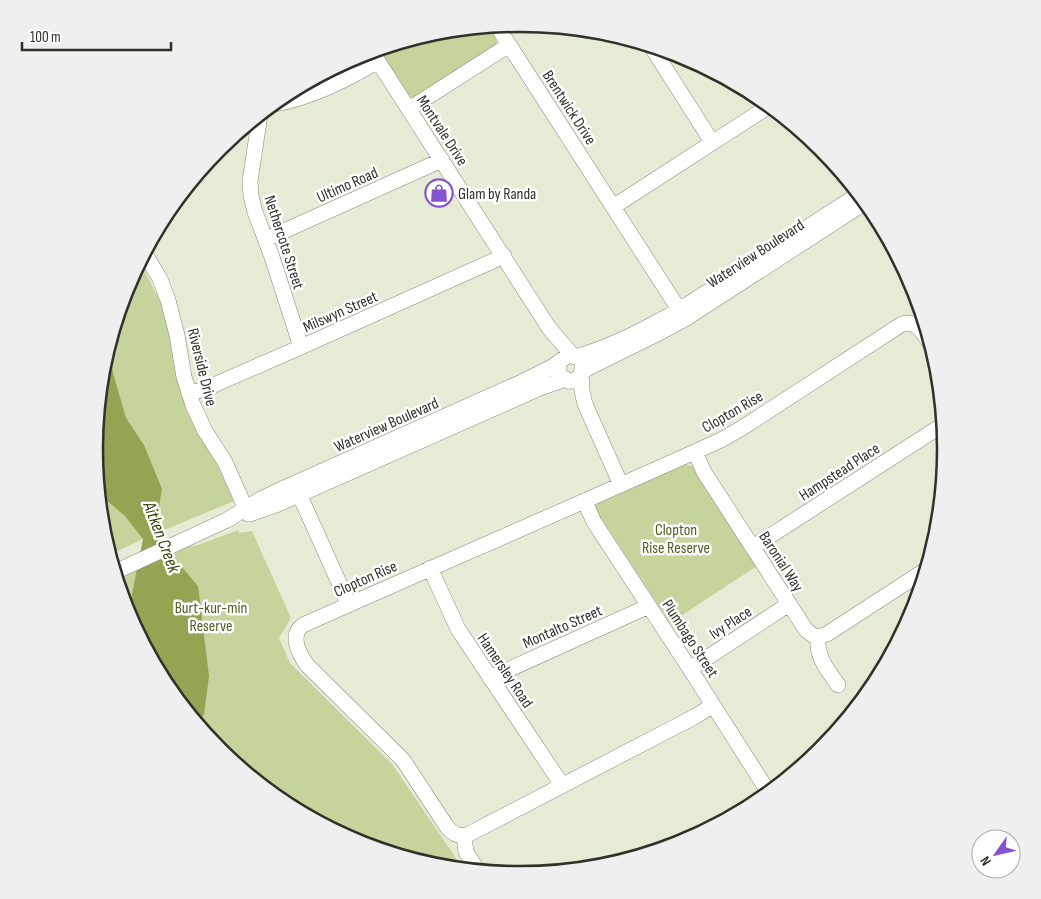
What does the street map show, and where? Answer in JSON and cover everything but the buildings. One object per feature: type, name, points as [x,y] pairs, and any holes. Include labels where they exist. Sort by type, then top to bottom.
[{"type":"street","name":"Brentwick Drive","points":[[501,33],[682,314]]},
{"type":"street","points":[[409,109],[509,45]]},
{"type":"street","points":[[657,56],[712,142]]},
{"type":"street","name":"Montvale Drive","points":[[377,58],[549,328],[557,350],[567,360]]},
{"type":"street","points":[[293,100],[362,71],[371,60]]},
{"type":"street","points":[[613,207],[762,110]]},
{"type":"street","name":"Nethercote Street","points":[[258,126],[250,181],[251,196],[301,347]]},
{"type":"street","name":"Ultimo Road","points":[[266,239],[442,160]]},
{"type":"street","name":"Waterview Boulevard","points":[[796,241],[853,198]]},
{"type":"street","name":"Waterview Boulevard","points":[[122,569],[227,520],[247,512],[276,505],[297,489],[424,433],[540,388],[574,377],[588,368],[661,332],[682,314],[796,241],[858,206]]},
{"type":"street","name":"Milswyn Street","points":[[189,394],[301,347],[504,256]]},
{"type":"street","name":"Riverside Drive","points":[[149,261],[160,279],[168,300],[177,335],[184,377],[198,419],[225,462],[247,512]]},
{"type":"street","name":"Waterview Boulevard","points":[[424,433],[567,360],[598,350],[650,326],[682,314]]},
{"type":"street","name":"Clopton Rise","points":[[464,836],[458,836],[451,831],[403,760],[303,659],[296,642],[296,632],[304,625],[430,568],[585,502],[721,440],[902,324],[916,325],[919,328]]},
{"type":"street","points":[[567,360],[582,364],[574,377],[562,377],[559,372],[558,368],[567,360]]},
{"type":"street","points":[[574,377],[582,391],[621,485]]},
{"type":"street","name":"Hampstead Place","points":[[753,547],[937,428]]},
{"type":"street","name":"Baronial Way","points":[[695,452],[704,472],[806,630],[818,637]]},
{"type":"street","points":[[297,489],[349,605]]},
{"type":"street","name":"Plumbago Street","points":[[585,502],[594,522],[766,786]]},
{"type":"street","name":"Hamersley Road","points":[[430,568],[458,629],[562,785]]},
{"type":"street","points":[[838,685],[818,653],[818,637],[827,634],[918,575]]},
{"type":"street","name":"Ivy Place","points":[[690,669],[789,604]]},
{"type":"street","name":"Montalto Street","points":[[490,678],[649,606]]},
{"type":"street","points":[[473,864],[466,852],[464,836],[696,716],[713,705]]},
{"type":"green space","points":[[495,34],[495,47],[413,98],[406,93],[382,56],[439,41],[466,36]]},
{"type":"green space","points":[[144,271],[162,305],[211,452],[234,501],[117,552],[107,504],[103,450],[104,422],[112,368],[126,315]]},
{"type":"green space","name":"Clopton Rise Reserve","points":[[685,464],[695,467],[757,566],[670,623],[595,509],[598,501]]},
{"type":"green space","name":"Burt-kur-min Reserve","points":[[238,530],[239,533],[252,531],[291,618],[279,638],[290,663],[392,764],[458,862],[386,844],[361,835],[312,811],[246,763],[207,724],[159,658],[135,609],[124,576],[177,550],[198,545]]},
{"type":"shaded area","points":[[112,367],[126,418],[144,445],[162,489],[154,535],[198,586],[209,676],[204,714],[202,717],[159,658],[135,609],[131,598],[143,539],[125,516],[107,500],[104,477],[104,422]]},
{"type":"place","name":"Glam by Randa","points":[[439,193]]},
{"type":"water label","name":"Aitken Creek","points":[[162,537]]}]
